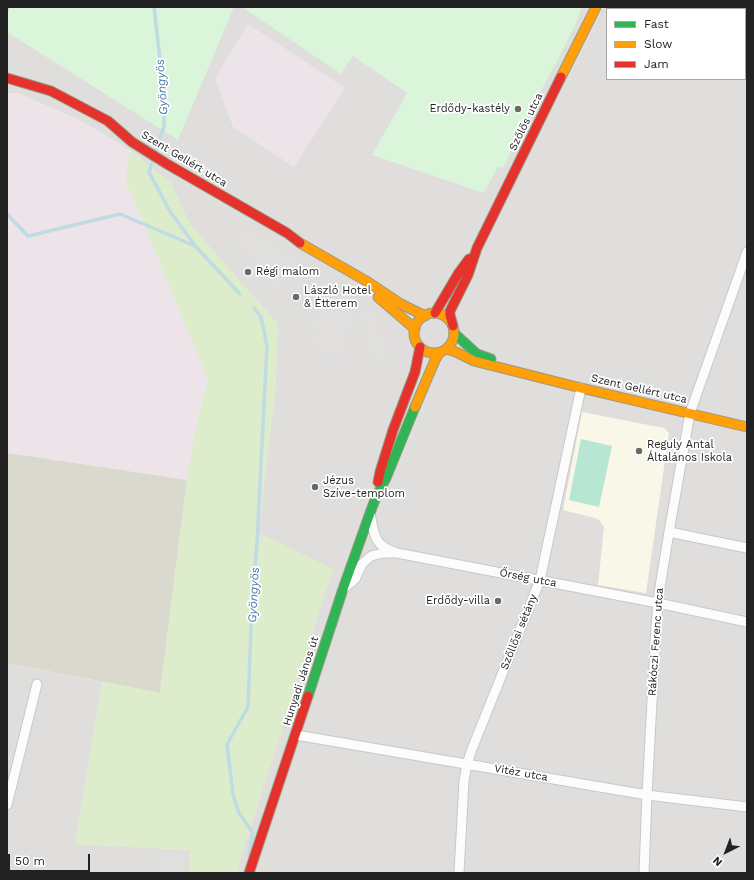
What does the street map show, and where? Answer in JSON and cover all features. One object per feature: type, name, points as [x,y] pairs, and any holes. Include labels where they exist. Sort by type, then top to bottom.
[{"type":"street","name":"Szőlős utca","points":[[454,330],[450,311],[468,275],[477,248],[596,7]]},
{"type":"street","name":"Szent Gellért utca","points":[[7,78],[51,91],[108,121],[132,142],[167,164],[287,233],[305,246],[368,282],[400,304],[424,316]]},
{"type":"street","name":"Szőlős utca","points":[[435,313],[458,274],[477,248]]},
{"type":"street","name":"Rákóczi Ferenc utca","points":[[644,873],[658,603],[669,532],[690,413],[747,252]]},
{"type":"street","name":"Szent Gellért utca","points":[[345,269],[351,276],[372,291],[415,328]]},
{"type":"street","points":[[435,313],[444,316],[451,322],[454,330],[452,342],[443,350],[430,352],[420,347],[418,344],[415,336],[415,328],[418,321],[424,316],[435,313]]},
{"type":"street","name":"Szent Gellért utca","points":[[454,330],[462,341],[477,354],[526,373]]},
{"type":"street","name":"Hunyadi János út","points":[[376,497],[380,472],[393,430],[415,372],[420,347]]},
{"type":"street","name":"Szent Gellért utca","points":[[443,350],[456,352],[474,361],[747,427]]},
{"type":"street","name":"Hunyadi János út","points":[[249,873],[296,735],[343,589],[376,497],[386,478],[434,360],[443,350]]},
{"type":"street","name":"Szőllősi sétány","points":[[459,873],[464,781],[467,764],[540,580],[581,388]]},
{"type":"street","name":"Őrség utca","points":[[370,514],[376,538],[380,544],[397,553]]},
{"type":"street","points":[[669,532],[747,548]]},
{"type":"street","name":"Őrség utca","points":[[343,589],[355,579],[362,564],[371,556],[383,553],[397,553],[658,603],[747,622]]},
{"type":"street","points":[[7,801],[38,684]]},
{"type":"street","name":"Vitéz utca","points":[[296,735],[647,795],[747,807]]},
{"type":"shaded area","points":[[7,7],[747,7],[747,873],[236,873],[332,569],[258,533],[275,395],[278,324],[189,224],[171,183],[130,150],[79,120],[17,93],[7,93]]},
{"type":"shaded area","points":[[248,24],[345,88],[294,167],[233,127],[215,78]]},
{"type":"shaded area","points":[[7,93],[17,93],[79,120],[130,150],[125,179],[208,380],[195,431],[185,495],[7,663]]},
{"type":"shaded area","points":[[243,224],[300,261],[278,291],[235,236]]},
{"type":"shaded area","points":[[337,287],[359,303],[339,360],[310,346],[320,330],[310,324]]},
{"type":"shaded area","points":[[372,304],[389,361],[372,357],[359,313]]},
{"type":"shaded area","points":[[424,393],[430,396],[401,470],[396,468]]},
{"type":"shaded area","points":[[582,412],[664,428],[669,433],[646,593],[598,585],[604,527],[598,519],[563,510]]},
{"type":"shaded area","points":[[7,453],[187,480],[160,693],[7,663]]},
{"type":"shaded area","points":[[7,663],[102,682],[75,844],[190,850],[189,873],[7,873]]},
{"type":"shaded area","points":[[747,729],[747,767],[742,766]]},
{"type":"shaded area","points":[[158,853],[185,854],[185,873],[158,873]]},
{"type":"green space","points":[[7,7],[234,7],[178,140],[7,32]]},
{"type":"green space","points":[[242,7],[582,7],[576,23],[503,168],[498,166],[484,193],[372,155],[407,93],[353,56],[341,74]]},
{"type":"green space","points":[[130,150],[171,183],[190,224],[278,324],[275,395],[258,533],[333,569],[236,873],[189,873],[190,850],[75,844],[102,682],[160,693],[187,480],[195,431],[208,380],[125,179]]},
{"type":"green space","points":[[581,439],[612,446],[599,507],[569,500]]},
{"type":"waterway","name":"Gyöngyös","points":[[154,7],[164,95],[164,126],[149,172],[169,210],[196,247],[240,294]]},
{"type":"waterway","name":"Gyöngyös","points":[[7,214],[28,236],[120,214],[195,246]]},
{"type":"waterway","name":"Gyöngyös","points":[[251,858],[249,855],[253,833],[239,813],[233,794],[227,744],[248,707],[252,602],[257,543],[267,346],[261,317],[254,308]]},
{"type":"traffic: fast","points":[[454,333],[477,354],[491,359]]},
{"type":"traffic: fast","points":[[308,696],[370,513],[415,407]]},
{"type":"traffic: slow","points":[[561,77],[596,7]]},
{"type":"traffic: slow","points":[[300,243],[368,282],[401,304],[425,316]]},
{"type":"traffic: slow","points":[[378,297],[415,329]]},
{"type":"traffic: slow","points":[[434,313],[448,319],[454,333],[448,347],[434,353],[420,347],[414,333],[420,319],[434,313]]},
{"type":"traffic: slow","points":[[446,349],[474,361],[747,427]]},
{"type":"traffic: slow","points":[[415,407],[435,360],[440,352]]},
{"type":"traffic: jam","points":[[453,326],[450,311],[468,275],[477,248],[561,77]]},
{"type":"traffic: jam","points":[[7,78],[51,91],[108,121],[132,142],[167,164],[287,233],[300,243]]},
{"type":"traffic: jam","points":[[435,313],[458,274],[469,259]]},
{"type":"traffic: jam","points":[[378,482],[393,430],[415,372],[420,347]]},
{"type":"traffic: jam","points":[[249,873],[308,696]]},
{"type":"place","name":"Erdődy-kastély","points":[[518,109]]},
{"type":"place","name":"Régi malom","points":[[248,272]]},
{"type":"place","name":"László Hotel & Étterem","points":[[296,297]]},
{"type":"place","name":"Reguly Antal Általános Iskola","points":[[639,451]]},
{"type":"place","name":"Jézus Szíve-templom","points":[[315,487]]},
{"type":"place","name":"Erdődy-villa","points":[[498,601]]}]
